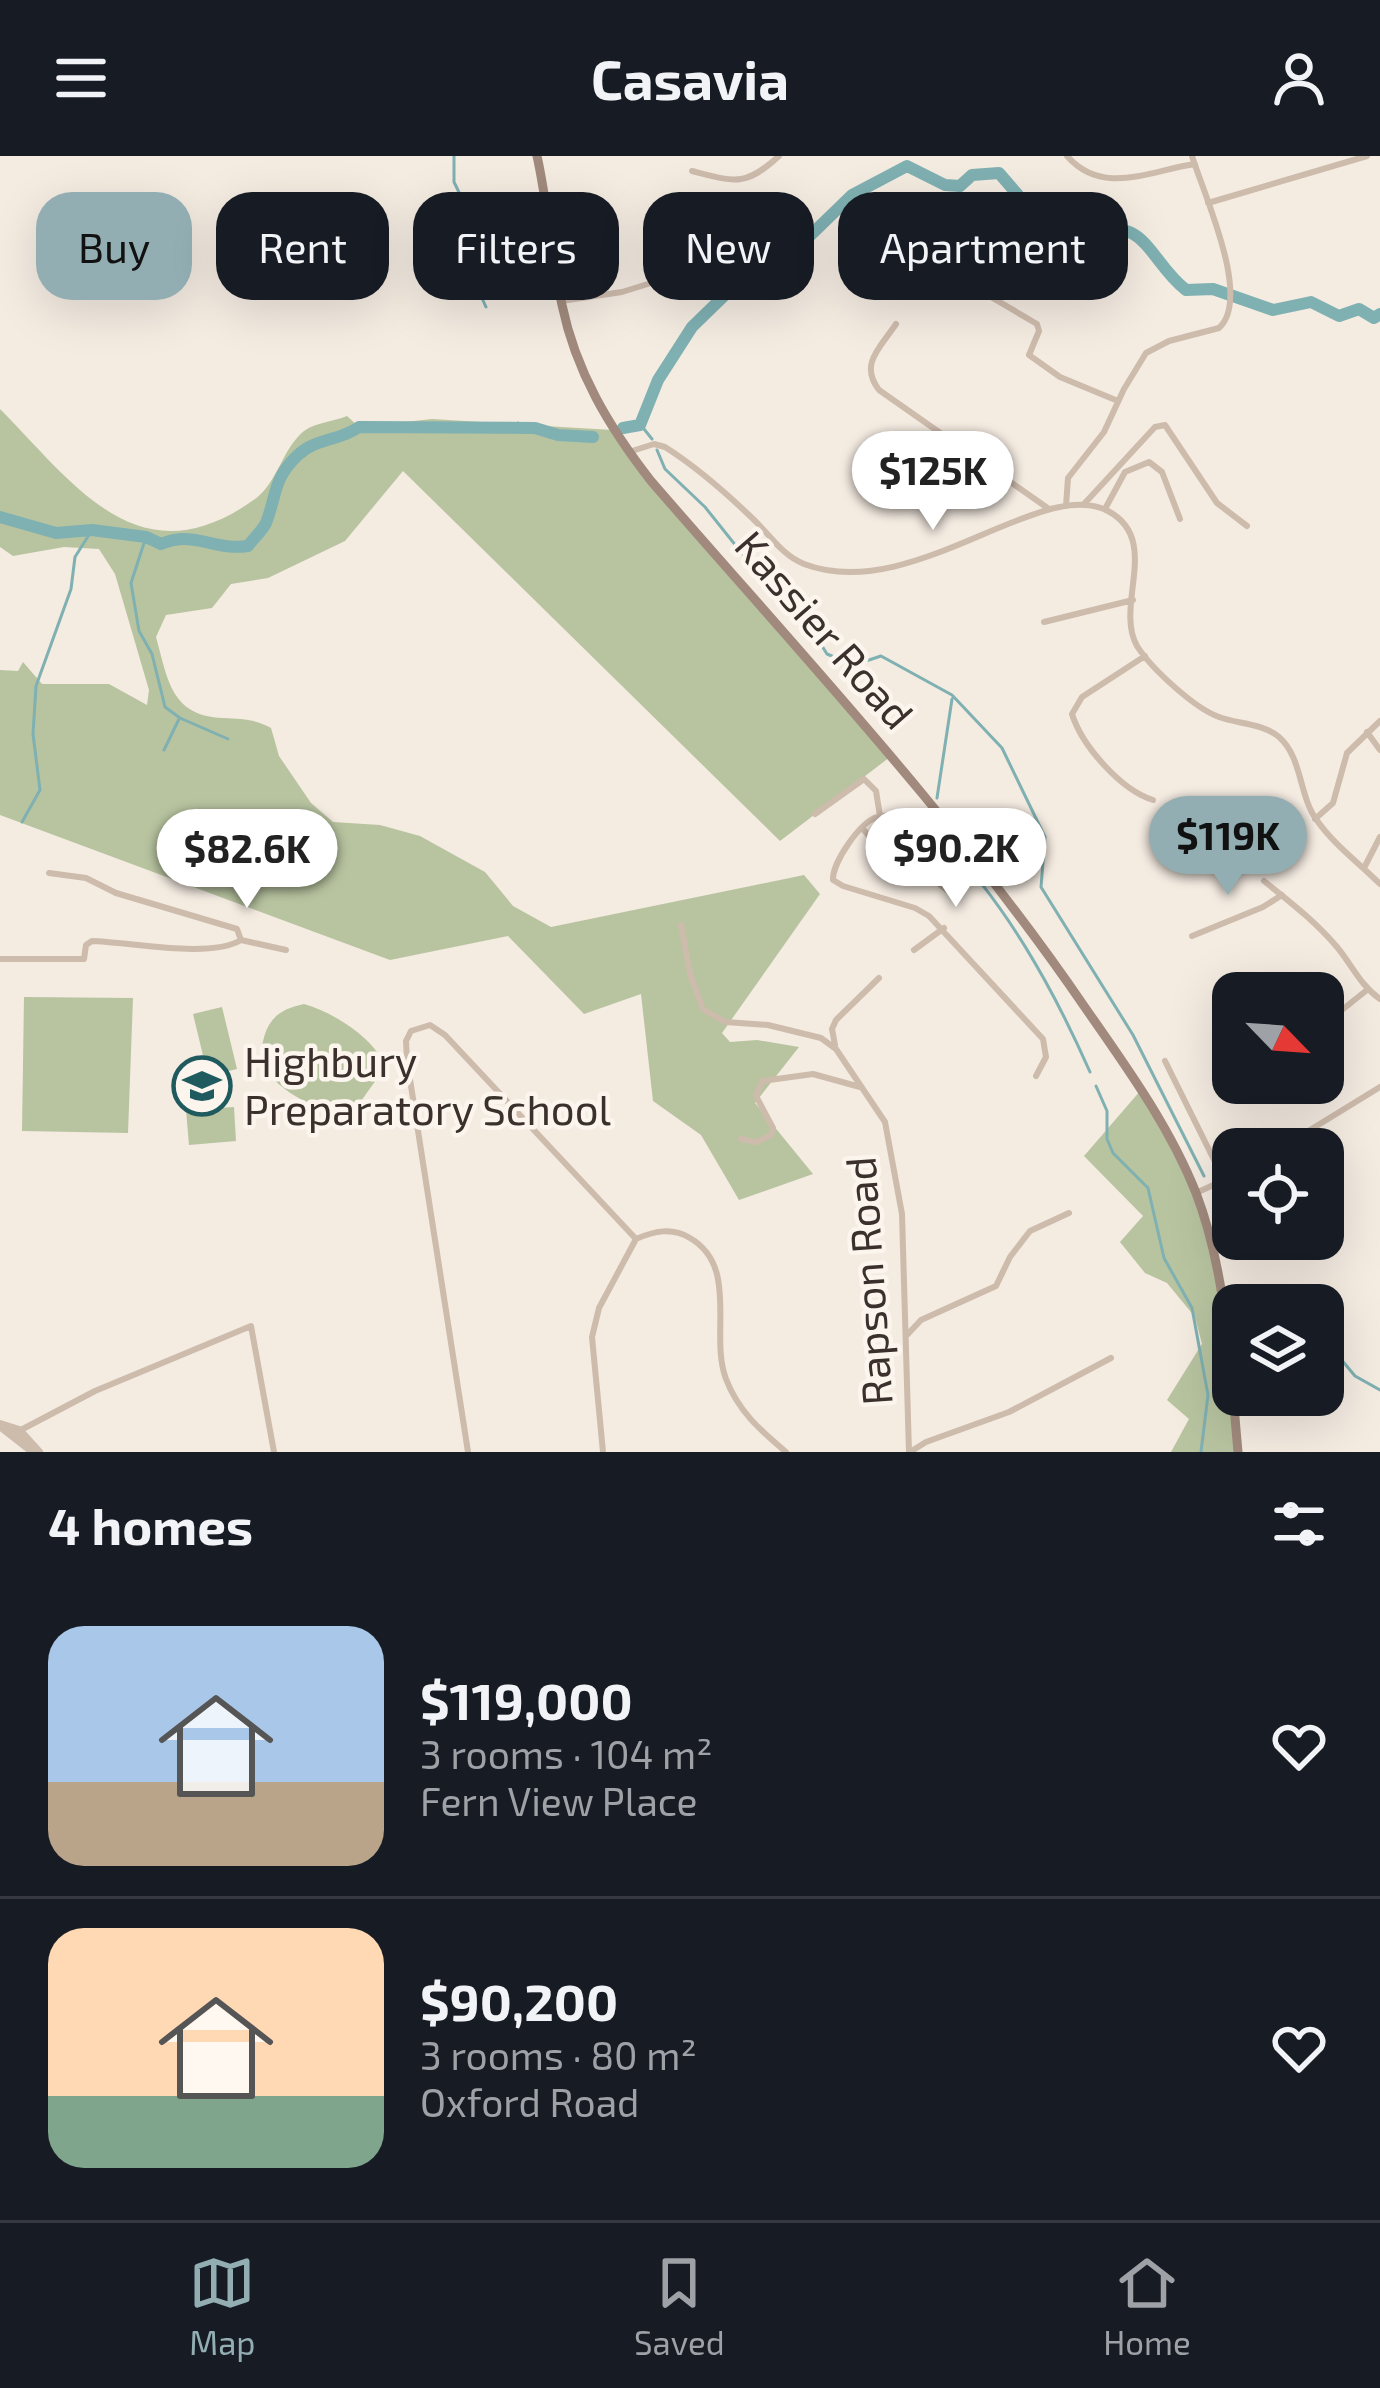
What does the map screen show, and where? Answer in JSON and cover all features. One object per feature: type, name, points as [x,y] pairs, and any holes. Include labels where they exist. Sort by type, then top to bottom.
[{"type":"main road","name":"Kassier Road","points":[[537,156],[561,301],[583,374],[602,413],[628,452],[1027,922],[1165,1129],[1196,1192],[1220,1285],[1238,1452]]},
{"type":"street","points":[[692,171],[746,180],[779,156]]},
{"type":"street","points":[[1066,506],[1068,478],[1099,441],[1146,353],[1169,341],[1219,328],[1229,317],[1233,296],[1194,160],[1117,181],[1078,166],[1067,156]]},
{"type":"street","points":[[1208,203],[1367,156]]},
{"type":"street","points":[[561,301],[576,302],[643,285]]},
{"type":"street","points":[[996,300],[1037,324],[1039,331],[1028,354],[1069,381],[1118,401]]},
{"type":"street","points":[[896,324],[870,365],[870,378],[879,391],[1049,509]]},
{"type":"street","points":[[1084,504],[1155,427],[1165,425],[1211,495],[1247,526]]},
{"type":"street","points":[[628,452],[650,444],[665,447],[750,515],[783,552],[826,571],[885,571],[1049,509],[1084,504],[1105,509],[1120,520],[1132,542],[1137,566],[1132,632],[1145,656],[1204,710],[1279,737],[1293,759],[1316,819],[1380,884]]},
{"type":"street","points":[[1105,509],[1125,472],[1149,462],[1162,472],[1180,519]]},
{"type":"street","points":[[1044,622],[1133,600]]},
{"type":"street","points":[[1145,656],[1082,697],[1072,714],[1119,782],[1153,800]]},
{"type":"street","points":[[1316,819],[1333,803],[1345,756],[1380,721]]},
{"type":"street","points":[[1367,732],[1380,749]]},
{"type":"street","points":[[814,814],[864,779],[875,791],[880,816]]},
{"type":"street","points":[[880,816],[921,827],[943,818]]},
{"type":"street","points":[[880,816],[835,863],[835,882],[915,908],[944,928],[1043,1040],[1046,1057],[1036,1076]]},
{"type":"street","points":[[863,829],[891,862],[929,876],[958,898]]},
{"type":"street","points":[[1364,868],[1380,837]]},
{"type":"street","points":[[49,873],[86,878],[116,893],[214,920],[236,929],[241,940]]},
{"type":"street","points":[[1264,881],[1338,949],[1366,990],[1380,999]]},
{"type":"street","points":[[1192,936],[1282,895]]},
{"type":"street","points":[[681,925],[690,974],[703,1009],[725,1022],[804,1032],[836,1049]]},
{"type":"street","points":[[914,950],[944,928]]},
{"type":"street","points":[[0,958],[84,959],[92,940],[183,946],[233,945],[241,940],[286,950]]},
{"type":"street","points":[[836,1049],[832,1029],[836,1020],[879,978]]},
{"type":"street","points":[[1344,1008],[1366,990]]},
{"type":"street","points":[[468,1452],[407,1037],[417,1027],[430,1025],[445,1034],[636,1239]]},
{"type":"street","name":"Rapson Road","points":[[836,1049],[885,1122],[901,1197],[910,1452]]},
{"type":"street","points":[[1165,1061],[1212,1147]]},
{"type":"street","points":[[741,1138],[757,1142],[771,1135],[773,1128],[756,1096],[762,1082],[813,1074],[864,1088]]},
{"type":"street","points":[[1314,1128],[1380,1088]]},
{"type":"street","points":[[1196,1192],[1212,1185]]},
{"type":"street","points":[[907,1336],[921,1320],[996,1286],[1030,1231],[1069,1213]]},
{"type":"street","points":[[603,1452],[592,1337],[599,1308],[636,1239],[658,1231],[692,1239],[707,1253],[721,1297],[720,1348],[728,1384],[750,1420],[786,1452]]},
{"type":"street","points":[[17,1433],[94,1391],[251,1326],[274,1452]]},
{"type":"street","points":[[910,1452],[1009,1412],[1111,1358]]},
{"type":"street","points":[[0,1425],[17,1433],[36,1452]]},
{"type":"green space","points":[[0,409],[56,467],[113,514],[144,527],[177,531],[214,522],[255,499],[304,431],[347,416],[359,427],[432,419],[612,430],[890,757],[780,841],[403,471],[345,541],[268,578],[231,584],[212,608],[166,615],[156,637],[160,653],[174,693],[192,711],[271,728],[279,756],[311,803],[333,822],[380,825],[420,836],[485,872],[513,906],[551,927],[804,875],[820,894],[722,1033],[730,1042],[757,1040],[799,1047],[755,1103],[813,1174],[739,1200],[701,1135],[653,1101],[641,994],[584,1014],[508,936],[390,960],[0,815],[0,670],[18,671],[23,662],[42,684],[109,684],[147,705],[149,690],[115,574],[99,549],[64,547],[13,556],[0,547]]},
{"type":"green space","points":[[24,997],[133,998],[128,1133],[22,1131]]},
{"type":"green space","points":[[304,1004],[344,1023],[377,1052],[376,1080],[354,1111],[314,1106],[277,1082],[260,1063],[270,1023],[283,1011]]},
{"type":"green space","points":[[222,1007],[237,1069],[208,1076],[193,1014]]},
{"type":"green space","points":[[1141,1090],[1184,1166],[1215,1260],[1212,1416],[1234,1416],[1238,1452],[1171,1452],[1189,1419],[1167,1400],[1202,1344],[1195,1317],[1167,1283],[1145,1273],[1120,1242],[1143,1216],[1084,1156]]},
{"type":"green space","points":[[234,1107],[236,1141],[189,1145],[186,1110]]},
{"type":"waterway","points":[[454,156],[454,182],[482,240],[476,285],[486,307]]},
{"type":"waterway","points":[[623,428],[640,425],[658,380],[692,327],[729,291],[788,257],[852,195],[907,166],[945,185],[960,186],[972,175],[999,173],[1018,195],[1046,253],[1067,262],[1081,237],[1119,229],[1143,242],[1186,290],[1213,289],[1273,310],[1311,302],[1339,316],[1359,309],[1374,318],[1380,314]]},
{"type":"waterway","points":[[518,423],[519,430]]},
{"type":"waterway","points":[[640,424],[652,439]]},
{"type":"waterway","points":[[0,517],[56,533],[92,530],[146,537],[161,544],[184,539],[248,546],[266,523],[290,463],[312,445],[359,427],[535,428],[593,437]]},
{"type":"waterway","points":[[657,450],[665,469],[705,507],[764,581],[799,609],[827,654],[854,665],[881,656],[952,695],[1002,748],[1045,837],[1041,887],[1133,1035],[1204,1176]]},
{"type":"waterway","points":[[22,822],[40,790],[33,734],[36,686],[71,589],[75,557],[92,530]]},
{"type":"waterway","points":[[146,537],[131,583],[139,631],[152,654],[165,707],[228,739]]},
{"type":"waterway","points":[[937,798],[952,699]]},
{"type":"waterway","points":[[164,750],[179,719]]},
{"type":"waterway","points":[[939,835],[985,888],[1025,946],[1090,1072]]},
{"type":"waterway","points":[[1096,1086],[1107,1111],[1107,1139],[1113,1153],[1148,1188],[1164,1258],[1192,1308],[1208,1395],[1201,1452]]},
{"type":"waterway","points":[[1344,1363],[1355,1376],[1380,1390]]},
{"type":"place","name":"Highbury Preparatory School","points":[[202,1086]]}]
